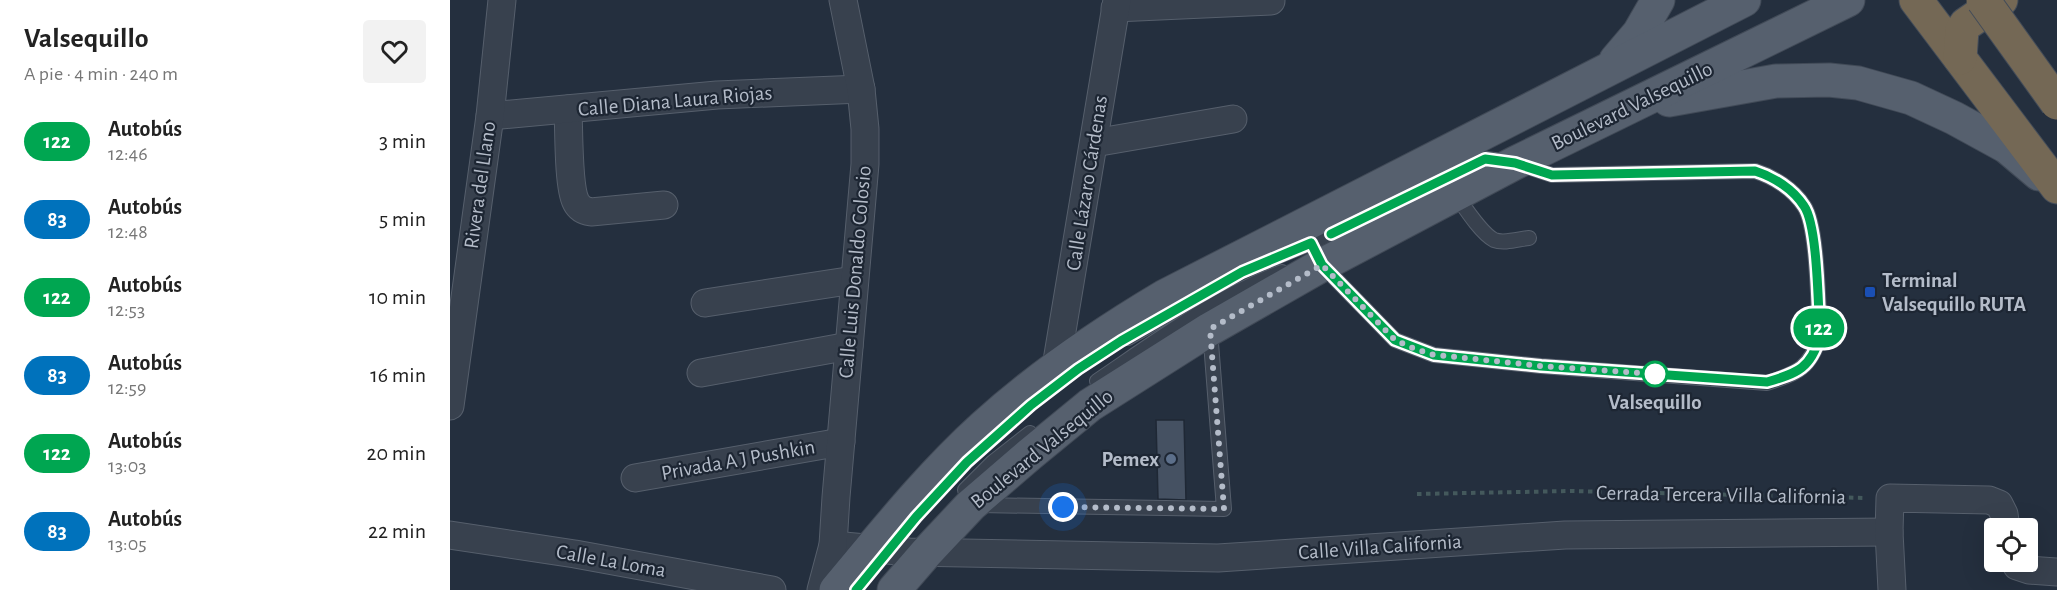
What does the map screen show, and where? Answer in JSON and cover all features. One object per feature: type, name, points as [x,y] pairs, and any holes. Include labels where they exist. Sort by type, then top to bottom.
[{"type":"highway","points":[[1916,0],[2057,188]]},
{"type":"highway","points":[[1983,0],[2057,103]]},
{"type":"highway","points":[[1960,58],[1962,30],[1966,24],[2001,0]]},
{"type":"main road","points":[[1608,69],[1639,33],[1658,0]]},
{"type":"main road","name":"Boulevard Valsequillo","points":[[897,557],[954,456],[983,427],[1056,367],[1165,296],[1744,0]]},
{"type":"main road","name":"Boulevard Valsequillo","points":[[836,590],[897,557],[1090,405],[1210,329],[1316,254],[1456,195],[1515,163],[1848,0]]},
{"type":"main road","points":[[1626,108],[1776,81],[1829,80],[1858,83],[1911,98],[1954,118],[2007,147],[2057,188]]},
{"type":"street","name":"Rivera del Llano","points":[[450,406],[453,364],[489,116],[502,0]]},
{"type":"street","name":"Calle Luis Donaldo Colosio","points":[[821,590],[833,544],[865,164],[865,129],[861,89],[843,0]]},
{"type":"street","points":[[1116,4],[1271,1]]},
{"type":"street","name":"Calle Lázaro Cárdenas","points":[[1056,367],[1116,4]]},
{"type":"street","name":"Calle Diana Laura Riojas","points":[[489,116],[717,95],[861,89]]},
{"type":"street","points":[[568,110],[572,191],[578,206],[591,212],[664,205]]},
{"type":"street","points":[[1094,143],[1233,119]]},
{"type":"street","points":[[705,303],[854,280]]},
{"type":"street","points":[[700,373],[849,346]]},
{"type":"street","name":"Privada A J Pushkin","points":[[635,478],[841,442]]},
{"type":"street","points":[[1892,590],[1890,498],[1989,500],[1999,504],[2005,518]]},
{"type":"street","name":"Calle Villa California","points":[[897,557],[1218,558],[1565,535],[1889,532]]},
{"type":"street","name":"Calle La Loma","points":[[450,535],[575,554],[772,590]]},
{"type":"street","points":[[833,544],[897,557]]},
{"type":"street","points":[[2038,571],[2057,572]]},
{"type":"lane","points":[[1086,389],[1176,327],[1249,285],[1300,267],[1316,254],[1485,159],[1515,163],[1552,175],[1755,171],[1772,177],[1804,205],[1812,223],[1820,336],[1815,354],[1805,366],[1784,378],[1767,382],[1541,366],[1434,355],[1395,340],[1316,254]]},
{"type":"lane","points":[[1456,195],[1494,240],[1502,242],[1529,238]]},
{"type":"lane","points":[[1252,268],[1316,254]]},
{"type":"lane","points":[[1113,347],[1215,287]]},
{"type":"lane","points":[[962,504],[1224,509],[1210,329]]},
{"type":"lane","points":[[962,504],[993,462],[1040,426]]},
{"type":"path","name":"Cerrada Tercera Villa California","points":[[1417,494],[1571,491],[1890,498]]},
{"type":"building","name":"Pemex","points":[[1156,420],[1184,420],[1186,500],[1158,499]]},
{"type":"bus line","name":"122","points":[[856,590],[916,517],[967,462],[1031,405],[1078,369],[1121,341],[1242,272],[1311,243],[1322,265],[1395,340],[1434,355],[1541,366],[1767,382],[1784,378],[1805,366],[1815,354],[1820,336],[1812,223],[1804,205],[1786,187],[1772,177],[1755,171],[1552,175],[1515,163],[1485,159],[1331,234]]},
{"type":"place","name":"Terminal Valsequillo RUTA","points":[[1870,292]]},
{"type":"place","name":"Valsequillo","points":[[1655,374]]},
{"type":"place","name":"Pemex","points":[[1171,459]]},
{"type":"route","points":[[1063,507],[1224,509],[1210,329],[1322,265],[1395,340],[1415,349],[1434,355],[1655,374]]}]
